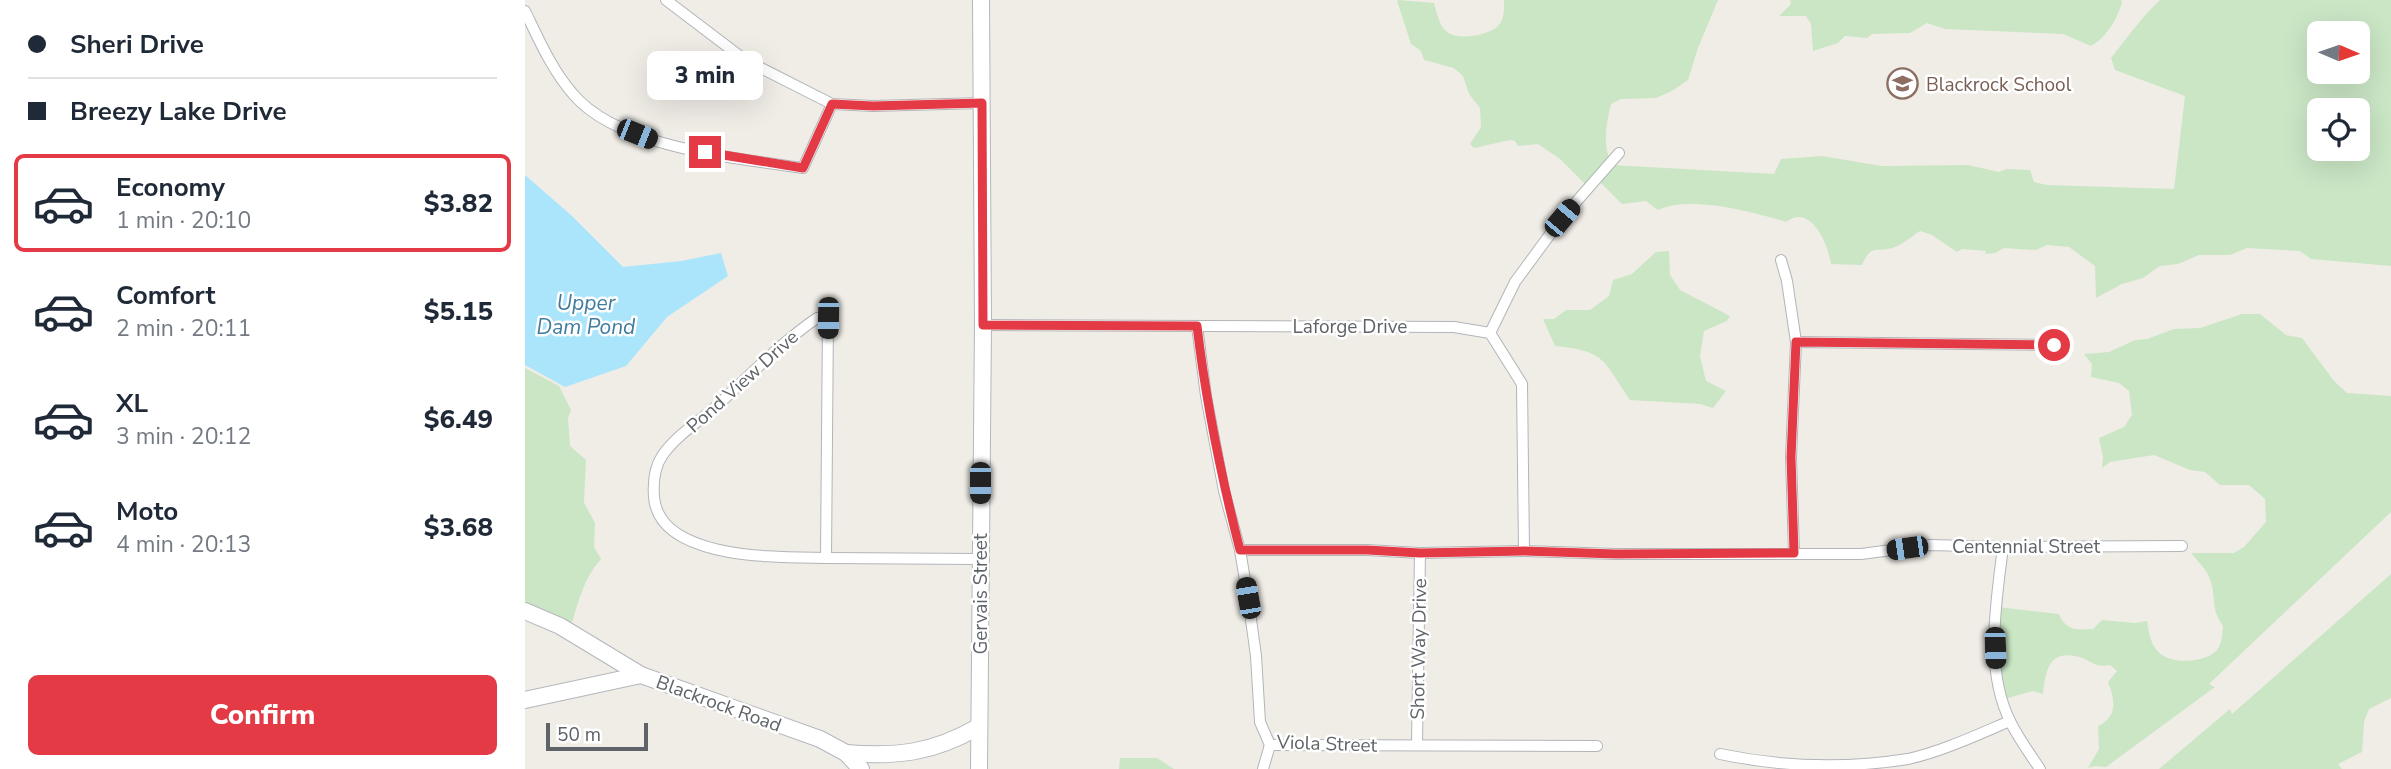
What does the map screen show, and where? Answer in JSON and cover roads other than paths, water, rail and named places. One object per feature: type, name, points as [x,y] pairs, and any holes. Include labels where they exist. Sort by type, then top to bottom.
[{"type":"street","points":[[666,0],[745,60],[832,104],[873,106],[982,103]]},
{"type":"street","name":"Gervais Street","points":[[979,769],[983,325],[981,0]]},
{"type":"street","points":[[525,11],[547,57],[574,95],[602,120],[655,141],[731,158],[803,168],[832,104]]},
{"type":"street","points":[[1524,551],[1522,384],[1490,333],[1515,282],[1562,218],[1619,152]]},
{"type":"street","points":[[1781,260],[1787,281],[1796,342],[1791,457],[1794,553]]},
{"type":"street","name":"Pond View Drive","points":[[826,558],[828,318],[817,318],[800,329],[717,406],[684,432],[661,457],[653,480],[655,504],[666,523],[686,539],[719,551],[766,557],[826,558],[980,559]]},
{"type":"street","name":"Laforge Drive","points":[[983,325],[1454,327],[1490,333]]},
{"type":"street","name":"Viola Street","points":[[1197,326],[1206,396],[1224,491],[1240,550],[1256,656],[1260,722],[1270,745],[1597,746]]},
{"type":"street","points":[[1796,342],[2054,345]]},
{"type":"street","name":"Centennial Street","points":[[1240,550],[1861,554],[1930,545],[2182,546]]},
{"type":"street","points":[[2003,547],[1994,620],[1996,676],[2010,722],[2040,769]]},
{"type":"street","name":"Short Way Drive","points":[[1417,744],[1420,553]]},
{"type":"street","points":[[525,611],[560,626],[641,675]]},
{"type":"street","name":"Blackrock Road","points":[[525,699],[641,675],[820,739],[846,753],[861,769]]},
{"type":"street","points":[[1720,754],[1793,767],[1848,767],[1908,759],[2010,722]]},
{"type":"street","points":[[846,753],[877,755],[929,749],[955,740],[978,727]]},
{"type":"street","points":[[1263,769],[1270,745]]},
{"type":"water","name":"Upper Dam Pond","points":[[525,175],[572,216],[623,267],[681,261],[721,253],[728,276],[667,317],[626,366],[565,387],[525,365]]},
{"type":"place","name":"Blackrock School","points":[[1903,84]]}]
